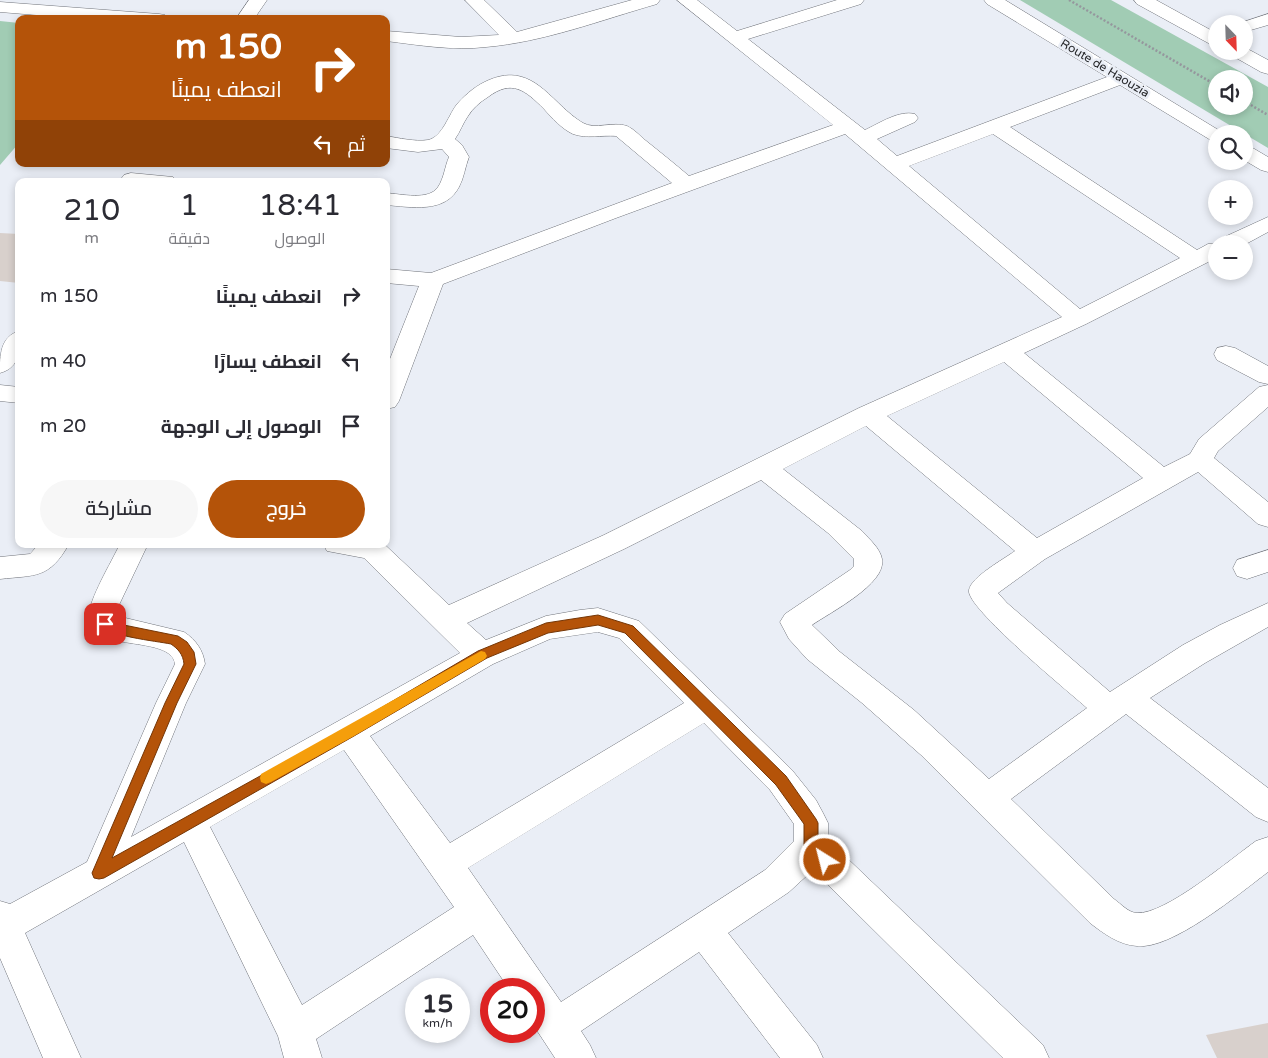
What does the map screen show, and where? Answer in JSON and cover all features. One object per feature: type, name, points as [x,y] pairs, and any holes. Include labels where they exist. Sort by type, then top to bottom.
[{"type":"street","points":[[248,15],[258,0]]},
{"type":"street","points":[[474,0],[513,38]]},
{"type":"street","points":[[390,36],[463,42],[513,38],[588,11],[651,0]]},
{"type":"street","points":[[686,0],[736,37],[895,164],[1078,319]]},
{"type":"street","points":[[736,37],[855,0]]},
{"type":"street","name":"Route de Haouzia","points":[[993,0],[1208,130]]},
{"type":"street","points":[[1143,0],[1208,34]]},
{"type":"street","points":[[0,7],[106,15]]},
{"type":"street","points":[[1253,24],[1268,19]]},
{"type":"street","points":[[1253,60],[1268,68]]},
{"type":"street","points":[[895,164],[1121,78]]},
{"type":"street","points":[[390,142],[431,145],[444,141],[461,112],[478,96],[499,83],[508,81],[520,83],[544,98],[574,126],[582,130],[591,132],[622,131],[686,184]]},
{"type":"street","points":[[390,276],[433,280],[686,184],[855,132],[908,118]]},
{"type":"street","points":[[996,127],[1206,254]]},
{"type":"street","points":[[390,198],[422,201],[437,198],[448,188],[459,157],[455,149],[444,141]]},
{"type":"street","points":[[1253,157],[1268,166]]},
{"type":"street","points":[[134,174],[152,178]]},
{"type":"street","points":[[608,213],[625,229]]},
{"type":"street","points":[[1246,235],[1268,224]]},
{"type":"street","points":[[445,620],[614,542],[868,414],[1078,319],[1206,254]]},
{"type":"street","points":[[390,392],[433,280]]},
{"type":"street","points":[[0,365],[15,344]]},
{"type":"street","points":[[1006,351],[1123,449],[1162,479]]},
{"type":"street","points":[[1226,354],[1268,376]]},
{"type":"street","points":[[0,393],[15,395]]},
{"type":"street","points":[[1268,393],[1208,445],[1200,460],[1162,479],[1035,552],[986,585],[982,595],[1002,616],[1118,703],[1268,807]]},
{"type":"street","points":[[868,414],[1035,552]]},
{"type":"street","points":[[1200,460],[1268,517]]},
{"type":"street","points":[[764,468],[851,538],[863,550],[869,560],[866,571],[860,578],[799,618],[795,622],[796,627],[829,659],[888,706],[1102,911],[1118,923],[1138,930],[1157,928],[1177,917],[1268,852]]},
{"type":"street","points":[[0,568],[38,564],[52,548]]},
{"type":"street","points":[[99,873],[171,703],[190,664],[189,656],[182,646],[174,640],[111,628],[102,620],[105,605],[132,548]]},
{"type":"street","points":[[371,548],[482,655]]},
{"type":"street","points":[[987,799],[1118,703],[1216,642],[1268,614]]},
{"type":"street","points":[[62,1058],[2,921],[99,873],[482,655],[546,628],[598,620],[629,630],[781,780],[804,810],[811,823],[811,846],[778,882],[556,1026]]},
{"type":"street","points":[[446,864],[706,706]]},
{"type":"street","points":[[349,732],[446,864],[522,978]]},
{"type":"street","points":[[190,820],[299,1044],[477,912]]},
{"type":"street","points":[[811,846],[1030,1058]]},
{"type":"street","points":[[703,930],[804,1058]]},
{"type":"street","points":[[545,1010],[577,1058]]},
{"type":"path","points":[[1069,0],[1208,80]]},
{"type":"path","points":[[1253,106],[1268,115]]},
{"type":"green space","points":[[1020,0],[1111,0],[1208,54],[1208,60],[1219,60],[1237,70],[1208,70],[1208,112]]},
{"type":"green space","points":[[0,21],[15,23],[15,148],[0,165]]},
{"type":"green space","points":[[1253,79],[1268,87],[1268,148],[1253,139],[1253,125],[1229,125],[1213,115],[1253,115]]},
{"type":"building","points":[[0,233],[15,234],[15,283],[0,281]]},
{"type":"building","points":[[1268,1023],[1268,1058],[1217,1058],[1206,1035]]},
{"type":"slow traffic","points":[[266,778],[481,656]]},
{"type":"route","points":[[105,624],[111,628],[132,630],[174,640],[182,646],[189,656],[190,664],[171,703],[99,873],[482,655],[546,628],[598,620],[629,630],[641,640],[781,780],[804,810],[811,823],[811,846],[825,860]]}]
